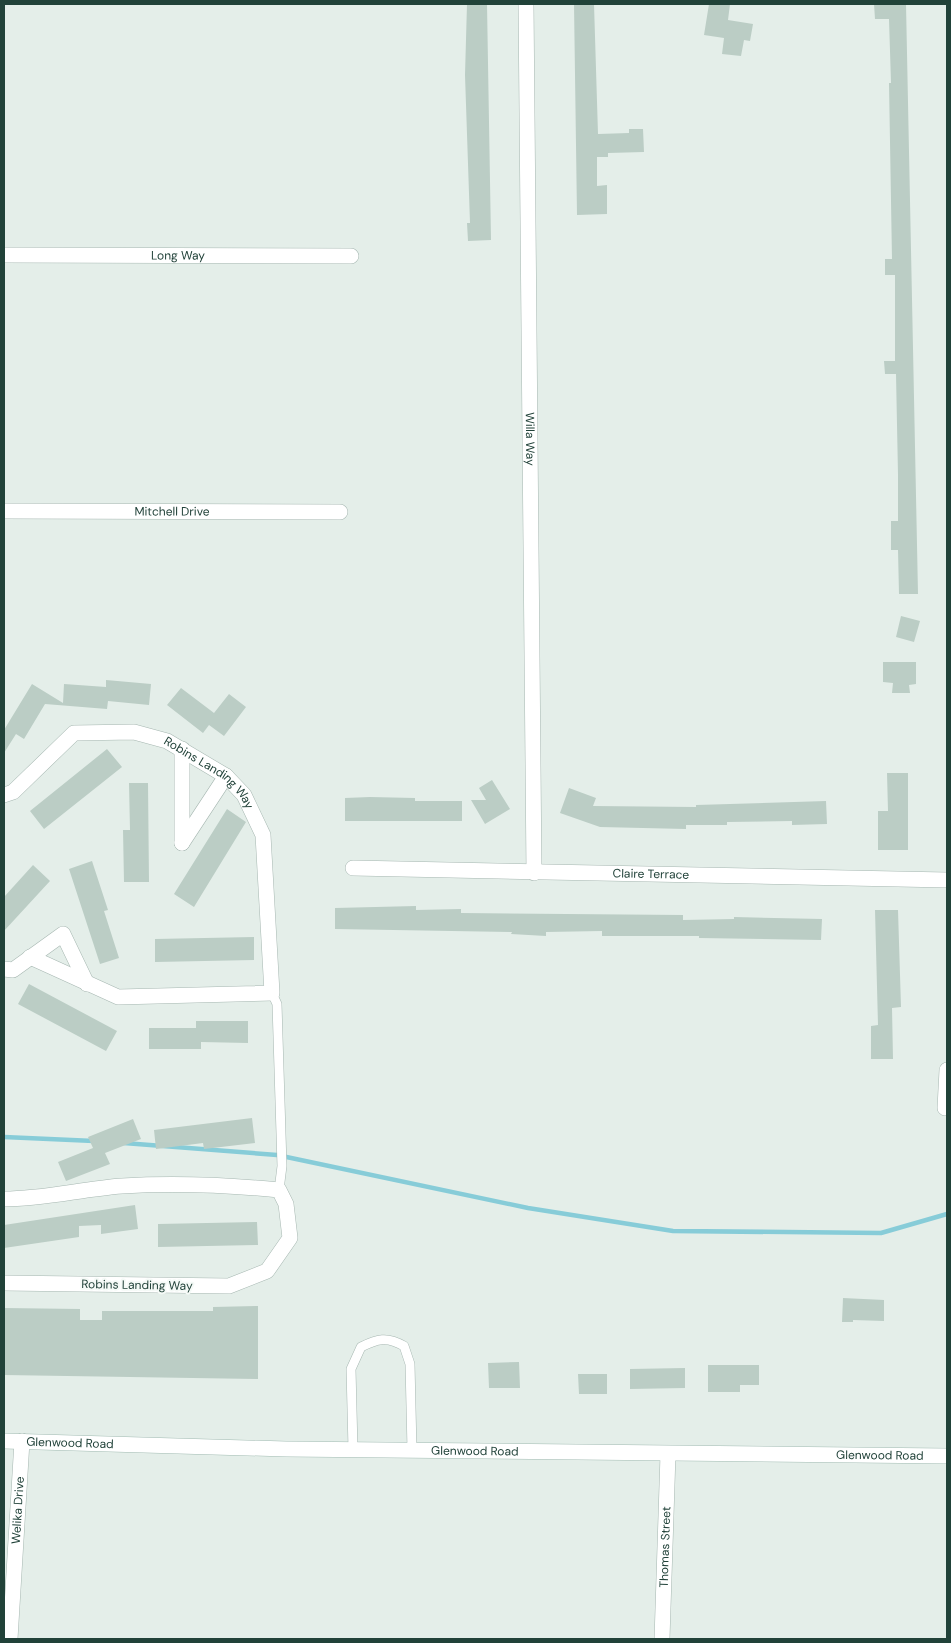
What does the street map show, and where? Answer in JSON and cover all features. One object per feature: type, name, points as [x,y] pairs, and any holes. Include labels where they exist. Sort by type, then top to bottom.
[{"type":"street","name":"Willa Way","points":[[526,4],[534,873]]},
{"type":"street","name":"Long Way","points":[[4,255],[351,256]]},
{"type":"street","name":"Mitchell Drive","points":[[4,511],[340,512]]},
{"type":"street","name":"Robins Landing Way","points":[[4,796],[13,792],[74,733],[134,732],[167,741],[226,776],[244,795],[263,835],[272,994]]},
{"type":"street","points":[[182,750],[182,843],[226,776]]},
{"type":"street","name":"Claire Terrace","points":[[353,868],[947,880]]},
{"type":"street","points":[[4,969],[13,970],[64,934],[88,984]]},
{"type":"street","points":[[30,957],[118,997],[272,994]]},
{"type":"street","points":[[944,1108],[947,1070]]},
{"type":"street","points":[[4,1199],[26,1199],[121,1186],[210,1184],[279,1190]]},
{"type":"street","name":"Robins Landing Way","points":[[4,1283],[229,1286],[266,1271],[290,1238],[286,1204],[279,1190]]},
{"type":"street","name":"Glenwood Road","points":[[4,1441],[353,1450],[947,1456]]},
{"type":"street","name":"Welika Drive","points":[[10,1639],[9,1573],[22,1441]]},
{"type":"street","name":"Thomas Street","points":[[662,1639],[668,1454]]},
{"type":"lane","points":[[272,994],[277,1004],[282,1166],[279,1190]]},
{"type":"lane","points":[[353,1450],[351,1369],[361,1347],[378,1338],[394,1340],[404,1346],[410,1364],[412,1450]]},
{"type":"building","points":[[467,4],[487,4],[491,240],[468,241],[467,223],[470,223],[465,75]]},
{"type":"building","points":[[574,4],[594,4],[598,134],[629,133],[629,129],[643,129],[644,152],[608,153],[608,157],[597,157],[597,186],[607,185],[607,214],[577,215]]},
{"type":"building","points":[[709,4],[730,4],[728,20],[753,24],[750,41],[744,40],[741,56],[722,54],[724,38],[704,35]]},
{"type":"building","points":[[874,4],[906,4],[918,594],[899,594],[898,550],[891,550],[891,521],[898,521],[896,374],[885,374],[884,361],[895,361],[895,275],[885,275],[885,259],[892,259],[889,83],[891,83],[889,19],[875,19]]},
{"type":"building","points":[[901,616],[920,621],[914,642],[896,637]]},
{"type":"building","points":[[883,662],[916,662],[916,684],[909,685],[910,693],[892,693],[893,683],[883,682]]},
{"type":"building","points":[[106,680],[151,684],[149,705],[108,701],[107,709],[45,704],[24,739],[16,734],[4,753],[4,730],[32,684],[63,703],[64,684],[106,687]]},
{"type":"building","points":[[181,688],[214,713],[229,694],[246,707],[224,736],[209,725],[203,733],[167,705]]},
{"type":"building","points":[[107,749],[122,767],[44,829],[30,811]]},
{"type":"building","points":[[887,773],[908,773],[908,850],[878,850],[878,811],[888,811]]},
{"type":"building","points":[[492,780],[510,809],[485,824],[471,800],[486,800],[479,788]]},
{"type":"building","points":[[129,783],[148,783],[149,882],[124,882],[123,830],[130,830]]},
{"type":"building","points":[[569,788],[596,798],[593,806],[696,807],[696,805],[826,801],[827,824],[792,825],[792,821],[727,822],[727,825],[686,825],[686,829],[600,827],[560,813]]},
{"type":"building","points":[[345,798],[415,798],[415,801],[462,801],[462,821],[345,821]]},
{"type":"building","points":[[227,809],[246,822],[194,907],[174,894]]},
{"type":"building","points":[[92,861],[108,910],[104,911],[119,958],[100,964],[69,869]]},
{"type":"building","points":[[33,865],[50,881],[4,931],[4,897]]},
{"type":"building","points":[[416,906],[416,910],[461,909],[461,913],[683,915],[683,920],[734,919],[734,917],[822,919],[821,940],[699,938],[699,936],[602,936],[602,931],[546,932],[546,936],[511,934],[512,932],[335,929],[335,908]]},
{"type":"building","points":[[875,910],[898,910],[901,1007],[892,1008],[893,1059],[871,1059],[871,1026],[878,1025]]},
{"type":"building","points":[[254,937],[254,960],[155,962],[155,939]]},
{"type":"building","points":[[29,984],[117,1031],[106,1051],[18,1004]]},
{"type":"building","points":[[196,1021],[248,1021],[248,1043],[201,1042],[201,1049],[149,1049],[149,1028],[196,1028]]},
{"type":"building","points":[[252,1118],[255,1143],[204,1149],[203,1143],[156,1149],[154,1130]]},
{"type":"building","points":[[133,1119],[141,1139],[105,1153],[110,1164],[66,1181],[58,1162],[93,1148],[88,1137]]},
{"type":"building","points":[[135,1205],[138,1229],[101,1234],[101,1225],[79,1226],[79,1237],[4,1248],[4,1225]]},
{"type":"building","points":[[257,1222],[258,1245],[158,1247],[158,1224]]},
{"type":"building","points":[[843,1298],[884,1300],[884,1321],[853,1320],[853,1322],[842,1322]]},
{"type":"building","points":[[258,1306],[258,1379],[4,1375],[4,1308],[80,1309],[80,1320],[102,1320],[102,1311],[213,1311],[213,1307]]},
{"type":"building","points":[[519,1362],[520,1388],[489,1388],[488,1363]]},
{"type":"building","points":[[708,1365],[759,1365],[759,1385],[740,1385],[740,1392],[708,1392]]},
{"type":"building","points":[[685,1368],[685,1388],[630,1389],[630,1369]]},
{"type":"building","points":[[578,1374],[607,1374],[607,1394],[579,1394]]},
{"type":"waterway","points":[[4,1137],[94,1141]]},
{"type":"waterway","points":[[124,1143],[277,1155],[528,1208],[673,1231],[881,1233],[947,1214]]}]
